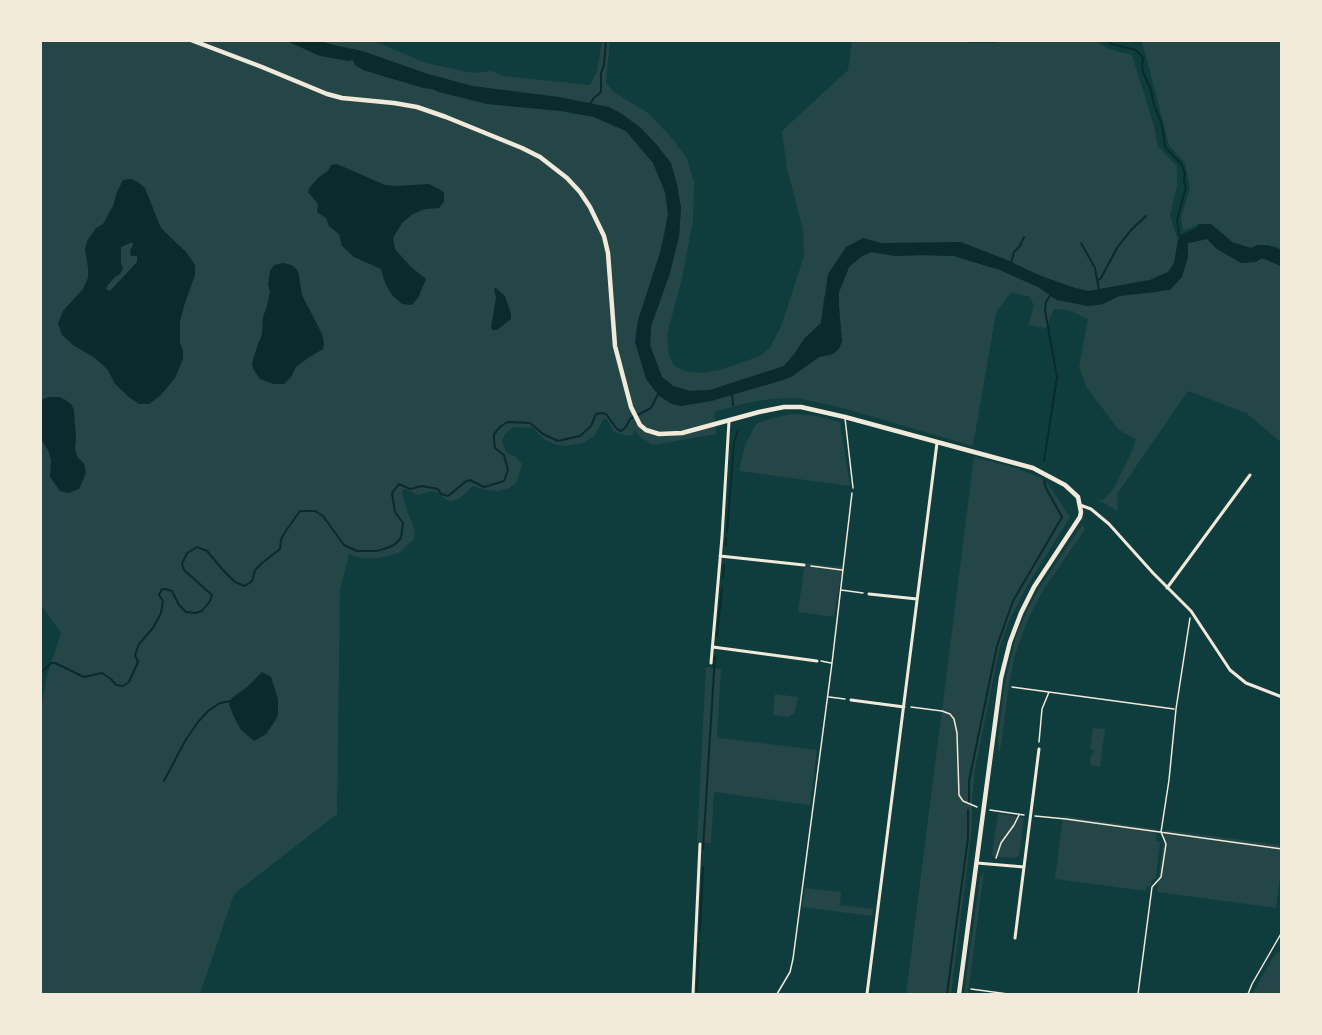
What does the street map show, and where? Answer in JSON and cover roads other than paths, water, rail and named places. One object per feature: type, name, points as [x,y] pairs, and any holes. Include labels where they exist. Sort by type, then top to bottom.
[{"type":"street","points":[[190,40],[327,94],[342,98],[417,107],[522,148],[540,157],[567,178],[580,192],[604,236],[608,253],[615,346],[631,406],[638,421],[651,432],[668,435],[759,412],[784,407],[801,407],[1033,468],[1065,485],[1078,497],[1080,518],[1034,587],[1010,642],[1001,678],[959,994]]},
{"type":"street","points":[[711,663],[729,421]]},
{"type":"street","points":[[867,994],[937,441]]},
{"type":"street","points":[[1167,588],[1250,475]]},
{"type":"street","points":[[1080,505],[1091,508],[1109,524],[1191,611],[1230,670],[1246,683],[1281,697]]},
{"type":"street","points":[[720,556],[804,565]]},
{"type":"street","points":[[869,594],[917,599]]},
{"type":"street","points":[[713,647],[817,661]]},
{"type":"street","points":[[851,700],[904,707]]},
{"type":"street","points":[[1015,938],[1039,749]]},
{"type":"street","points":[[693,994],[700,844]]},
{"type":"street","points":[[977,863],[1024,867]]},
{"type":"lane","points":[[845,417],[853,488]]},
{"type":"waterway","points":[[590,105],[601,92],[601,73],[606,40]]},
{"type":"waterway","points":[[1107,40],[1111,44],[1136,50],[1143,58],[1143,72],[1162,125],[1165,147],[1181,164],[1185,173],[1186,187],[1177,220],[1181,237]]},
{"type":"waterway","points":[[1097,281],[1101,278],[1117,248],[1146,216]]},
{"type":"waterway","points":[[1011,263],[1014,252],[1024,237]]},
{"type":"waterway","points":[[1081,243],[1095,268],[1099,290]]},
{"type":"waterway","points":[[1044,461],[1057,377],[1045,310],[1046,302],[1051,294]]},
{"type":"waterway","points":[[732,393],[733,405]]},
{"type":"waterway","points":[[40,674],[51,663],[55,663],[84,677],[102,673],[116,685],[123,686],[129,682],[138,662],[135,655],[139,644],[153,628],[161,613],[163,601],[159,595],[162,589],[172,591],[179,605],[186,612],[202,611],[210,601],[212,595],[184,570],[182,564],[187,553],[197,547],[207,551],[235,582],[245,586],[252,581],[255,570],[280,549],[285,532],[300,511],[315,511],[323,516],[344,545],[357,551],[377,551],[387,548],[401,538],[403,523],[395,512],[392,493],[399,484],[410,489],[422,486],[438,489],[441,494],[448,496],[470,480],[484,487],[504,481],[508,470],[504,455],[495,448],[494,434],[508,422],[530,423],[543,434],[558,441],[580,436],[591,426],[596,414],[601,413],[606,414],[621,431],[630,419],[651,408],[658,394]]},
{"type":"waterway","points":[[727,532],[734,442],[738,430]]},
{"type":"waterway","points":[[969,802],[969,781],[997,646],[1013,601],[1062,517],[1044,481]]},
{"type":"waterway","points":[[726,538],[726,545]]},
{"type":"waterway","points":[[723,578],[724,565]]},
{"type":"waterway","points":[[717,636],[722,588]]},
{"type":"waterway","points":[[703,849],[715,656]]},
{"type":"waterway","points":[[164,781],[198,722],[220,703],[231,701]]},
{"type":"waterway","points":[[947,994],[968,838],[968,810]]},
{"type":"waterway","points":[[700,932],[703,867]]},
{"type":"waterway","points":[[697,991],[699,943]]}]
